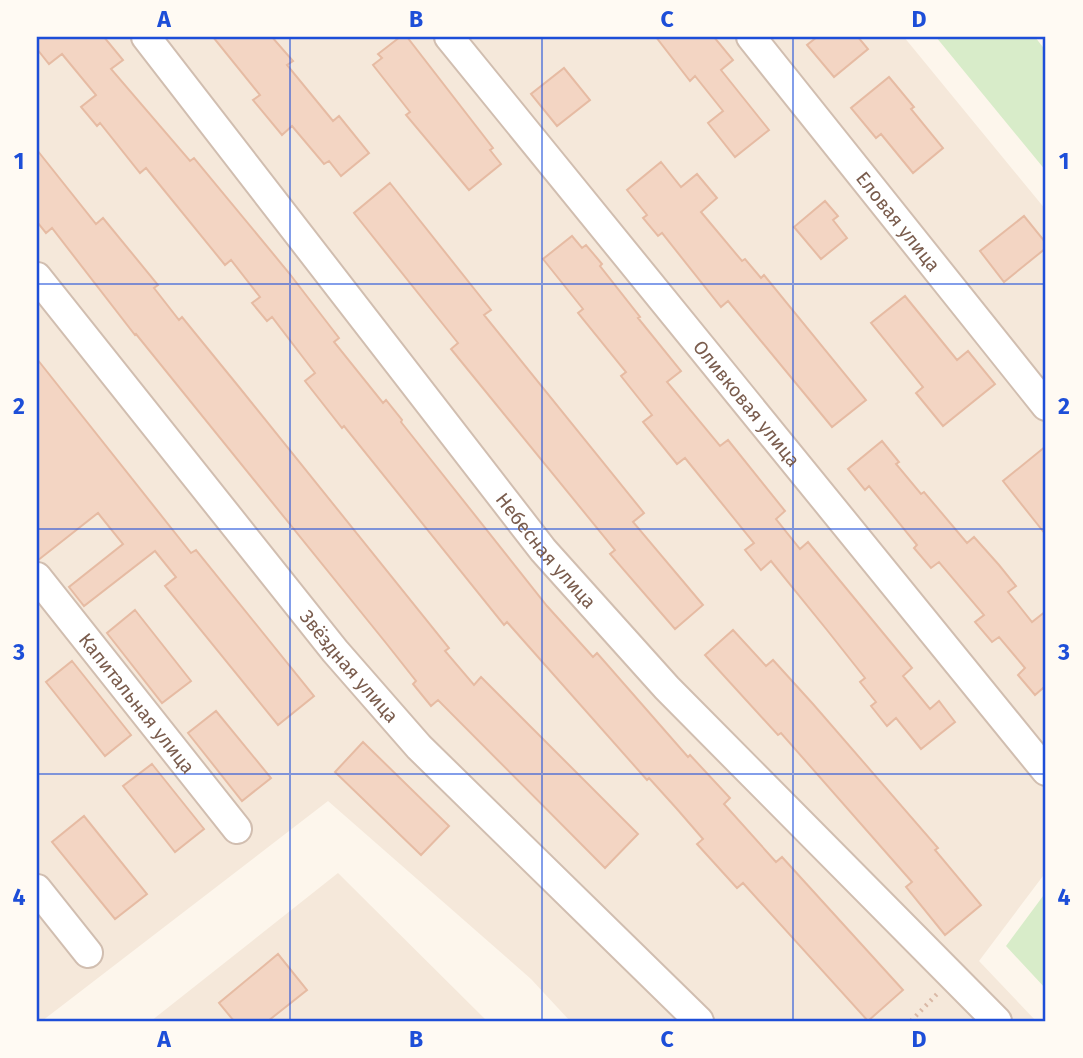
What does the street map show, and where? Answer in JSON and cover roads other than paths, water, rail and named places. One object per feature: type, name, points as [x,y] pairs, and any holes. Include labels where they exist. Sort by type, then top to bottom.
[{"type":"street","name":"Небесная улица","points":[[146,37],[543,550],[667,688],[997,1021]]},
{"type":"street","name":"Оливковая улица","points":[[449,37],[1046,771]]},
{"type":"street","name":"Еловая улица","points":[[751,37],[1046,406]]},
{"type":"street","name":"Звёздная улица","points":[[37,276],[335,651],[411,737],[571,898],[699,1021]]},
{"type":"street","name":"Капитальная улица","points":[[37,577],[237,829]]},
{"type":"street","points":[[37,889],[88,953]]}]
